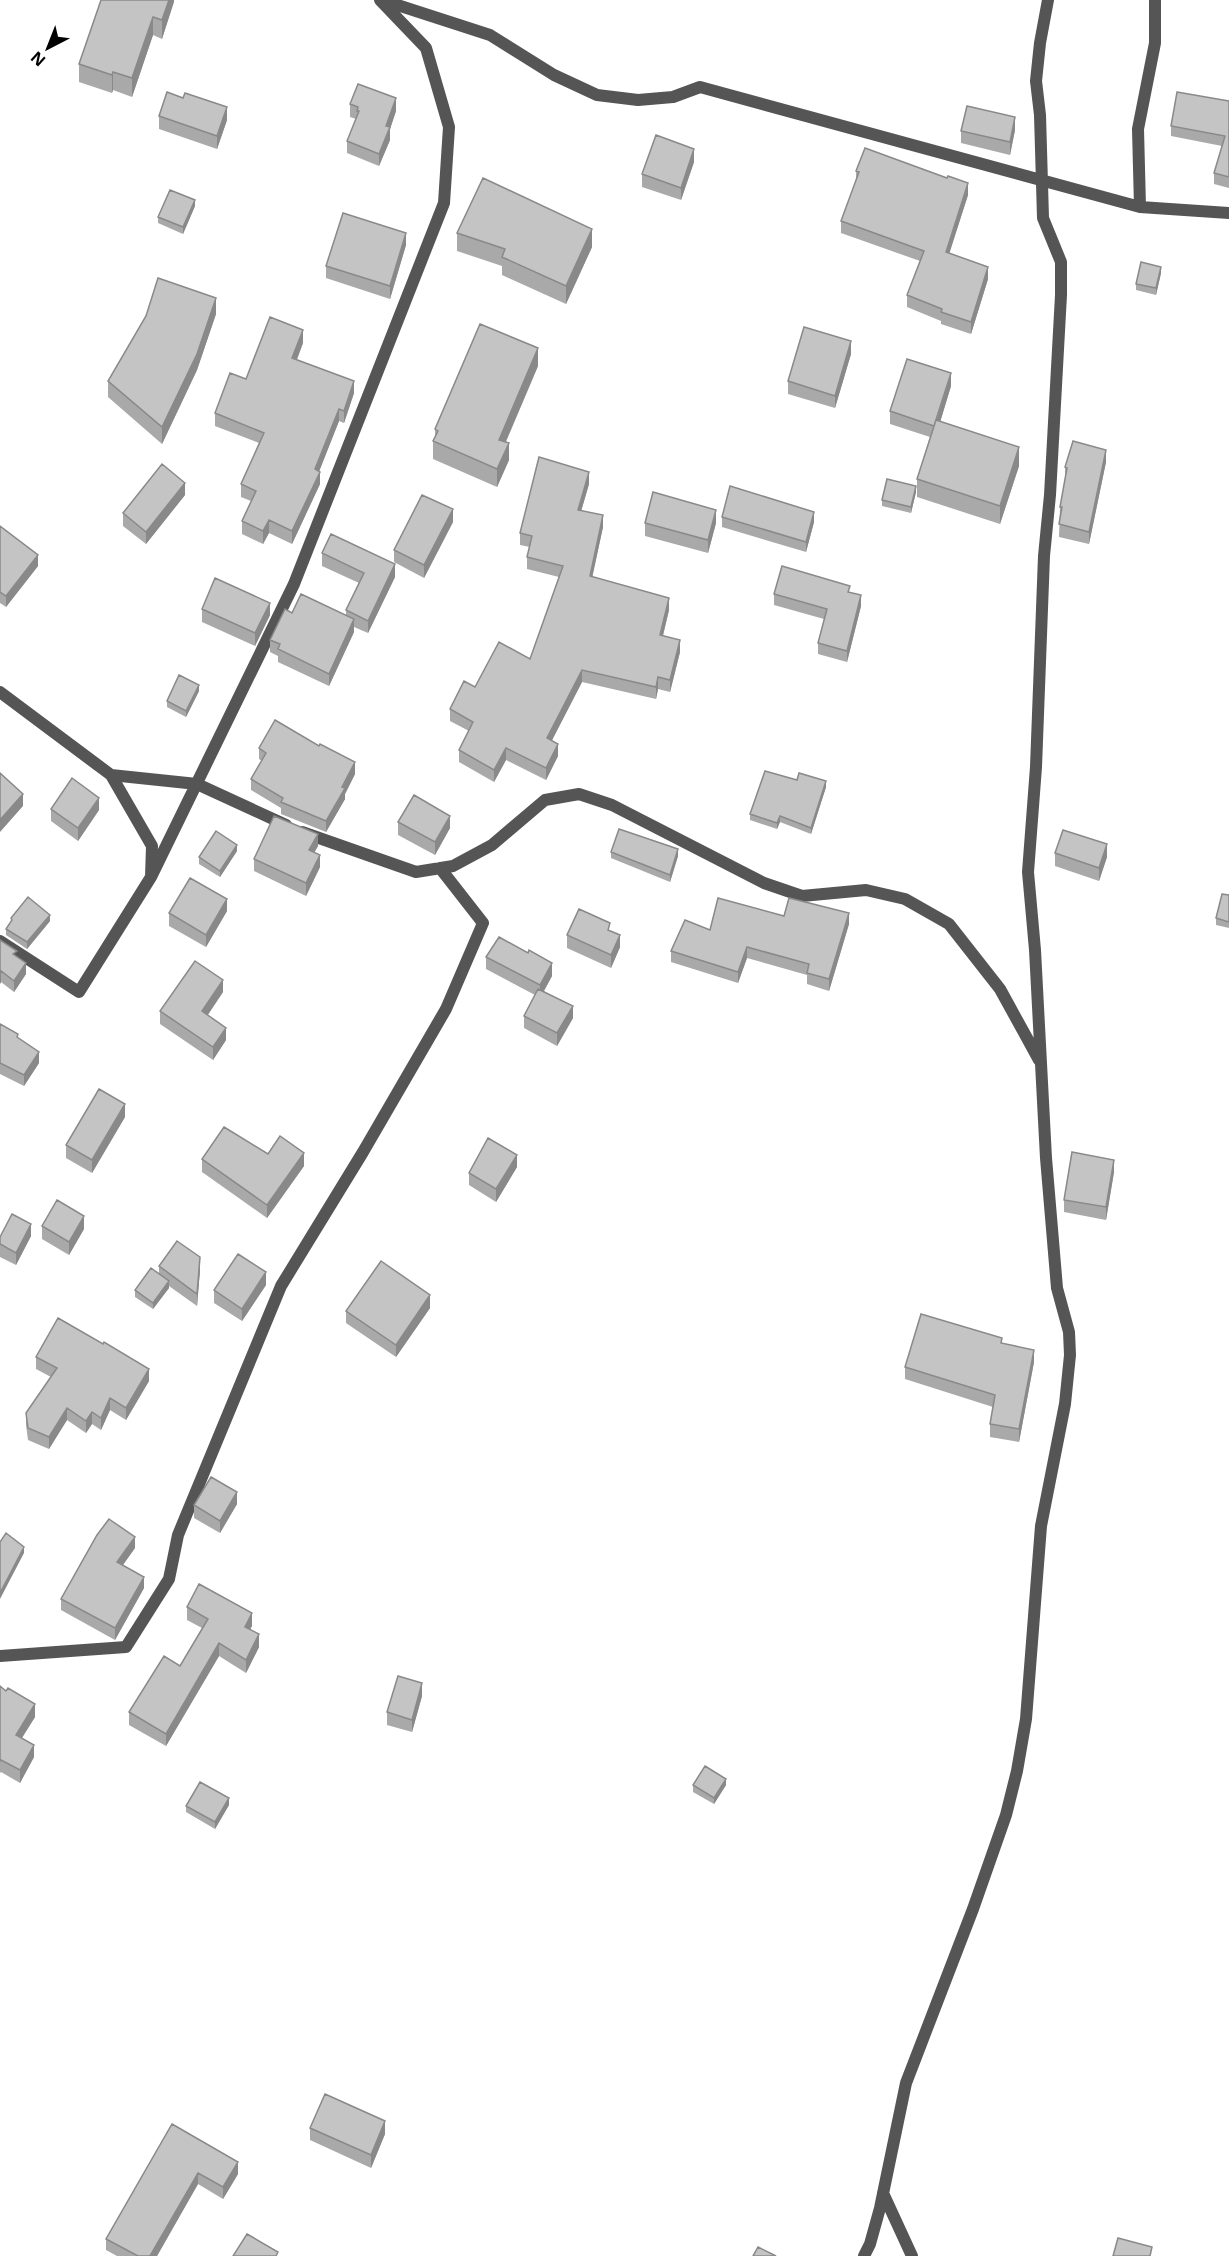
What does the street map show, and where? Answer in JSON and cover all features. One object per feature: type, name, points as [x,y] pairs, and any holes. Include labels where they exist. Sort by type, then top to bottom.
[{"type":"street","points":[[381,0],[490,35],[554,75],[597,95],[638,100],[673,97],[700,87],[1140,207],[1229,213]]},
{"type":"street","points":[[0,941],[79,992],[151,877],[294,584],[444,203],[449,127],[426,48],[381,0]]},
{"type":"street","points":[[864,2256],[870,2244],[883,2193],[906,2084],[1006,1815],[1017,1771],[1026,1719],[1041,1526],[1065,1404],[1070,1355],[1069,1332],[1056,1288],[1028,872],[1036,767],[1044,556],[1050,495],[1061,295],[1061,262],[1043,218],[1040,115],[1036,81],[1048,0]]},
{"type":"street","points":[[1140,207],[1138,129],[1155,43],[1155,0]]},
{"type":"street","points":[[0,692],[111,775],[152,846],[151,877]]},
{"type":"street","points":[[111,775],[197,784],[300,831],[416,872],[453,866],[492,845],[545,800],[579,794],[612,805],[764,883],[802,896],[866,890],[905,899],[949,924],[1000,989],[1041,1063]]},
{"type":"street","points":[[0,1656],[126,1647],[169,1579],[178,1536],[281,1286],[363,1152],[446,1009],[483,923],[440,868]]},
{"type":"street","points":[[883,2193],[912,2256]]},
{"type":"building","points":[[101,0],[169,0],[162,20],[153,17],[132,78],[113,72],[112,75],[79,64]]},
{"type":"building","points":[[358,84],[396,98],[386,126],[390,127],[379,154],[347,141],[359,111],[357,111],[358,107],[350,104]]},
{"type":"building","points":[[167,92],[183,98],[185,93],[227,107],[217,136],[159,116]]},
{"type":"building","points":[[1177,92],[1229,101],[1229,177],[1214,173],[1225,136],[1171,126]]},
{"type":"building","points":[[967,106],[1015,117],[1010,142],[961,131]]},
{"type":"building","points":[[656,135],[694,149],[681,188],[642,174]]},
{"type":"building","points":[[865,148],[947,178],[948,176],[968,183],[946,252],[988,267],[971,322],[941,312],[942,309],[907,295],[924,251],[841,221]]},
{"type":"building","points":[[483,178],[592,229],[566,286],[502,257],[505,249],[457,233]]},
{"type":"building","points":[[170,190],[195,200],[183,227],[158,217]]},
{"type":"building","points":[[343,213],[406,233],[390,286],[326,266]]},
{"type":"building","points":[[1141,262],[1161,267],[1156,288],[1136,284]]},
{"type":"building","points":[[158,278],[216,298],[197,354],[162,427],[108,381],[146,316]]},
{"type":"building","points":[[270,317],[303,330],[292,358],[354,381],[344,411],[339,409],[315,469],[320,472],[292,531],[269,520],[263,531],[242,521],[256,491],[241,484],[264,433],[215,413],[230,373],[246,379]]},
{"type":"building","points":[[480,324],[538,348],[499,440],[509,443],[497,469],[433,441],[438,431],[435,429]]},
{"type":"building","points":[[804,327],[851,341],[835,396],[788,381]]},
{"type":"building","points":[[907,359],[951,373],[934,426],[890,411]]},
{"type":"building","points":[[936,420],[1019,447],[1000,506],[917,479]]},
{"type":"building","points":[[1073,441],[1106,450],[1089,532],[1059,524],[1067,468],[1065,467]]},
{"type":"building","points":[[539,457],[589,472],[578,510],[603,515],[590,576],[669,598],[660,635],[680,640],[670,680],[658,677],[656,687],[582,670],[547,738],[558,744],[546,768],[506,748],[494,770],[459,750],[473,722],[450,709],[464,681],[475,687],[499,642],[530,659],[563,566],[527,557],[532,536],[520,533]]},
{"type":"building","points":[[162,464],[185,483],[146,532],[123,513]]},
{"type":"building","points":[[887,479],[916,486],[911,507],[882,500]]},
{"type":"building","points":[[730,486],[814,512],[806,542],[722,517]]},
{"type":"building","points":[[653,492],[716,510],[708,540],[645,523]]},
{"type":"building","points":[[422,495],[453,509],[424,565],[394,550]]},
{"type":"building","points":[[0,526],[38,555],[6,596],[0,592]]},
{"type":"building","points":[[331,534],[395,564],[368,621],[346,610],[364,573],[322,553]]},
{"type":"building","points":[[782,566],[850,586],[848,592],[861,595],[847,651],[818,643],[827,609],[774,594]]},
{"type":"building","points":[[215,578],[270,603],[255,633],[202,609]]},
{"type":"building","points":[[301,594],[354,619],[329,674],[278,649],[280,644],[270,640],[285,609],[292,613]]},
{"type":"building","points":[[179,675],[199,685],[186,711],[167,701]]},
{"type":"building","points":[[275,720],[319,746],[320,744],[355,762],[342,787],[345,788],[326,821],[281,802],[283,798],[251,779],[266,753],[259,748]]},
{"type":"building","points":[[765,771],[797,780],[799,773],[826,781],[811,828],[780,816],[777,823],[750,814]]},
{"type":"building","points":[[0,773],[23,794],[0,820]]},
{"type":"building","points":[[72,778],[99,798],[78,828],[51,809]]},
{"type":"building","points":[[414,795],[450,816],[435,842],[398,822]]},
{"type":"building","points":[[274,816],[318,834],[309,850],[320,855],[306,883],[254,859]]},
{"type":"building","points":[[619,829],[678,849],[670,875],[611,852]]},
{"type":"building","points":[[1063,830],[1107,844],[1099,868],[1055,853]]},
{"type":"building","points":[[216,831],[237,845],[220,871],[199,857]]},
{"type":"building","points":[[190,878],[227,899],[206,935],[169,913]]},
{"type":"building","points":[[1222,894],[1229,895],[1229,922],[1216,918]]},
{"type":"building","points":[[28,897],[50,915],[27,942],[6,929],[11,918]]},
{"type":"building","points":[[718,898],[784,916],[789,898],[849,913],[829,979],[807,973],[809,964],[747,947],[738,972],[671,951],[685,920],[710,930]]},
{"type":"building","points":[[579,909],[610,923],[608,930],[620,935],[611,955],[567,935]]},
{"type":"building","points":[[499,937],[552,963],[540,985],[486,957]]},
{"type":"building","points":[[0,940],[17,951],[13,954],[26,963],[14,981],[1,971],[0,973]]},
{"type":"building","points":[[195,961],[223,980],[202,1011],[226,1028],[213,1047],[160,1011]]},
{"type":"building","points":[[538,989],[573,1006],[557,1033],[524,1016]]},
{"type":"building","points":[[0,1024],[18,1034],[17,1037],[39,1052],[24,1075],[0,1063]]},
{"type":"building","points":[[99,1089],[125,1104],[92,1160],[66,1145]]},
{"type":"building","points":[[224,1127],[268,1154],[280,1136],[304,1153],[267,1205],[202,1159]]},
{"type":"building","points":[[488,1138],[517,1155],[496,1189],[469,1173]]},
{"type":"building","points":[[1072,1152],[1114,1160],[1106,1207],[1064,1200]]},
{"type":"building","points":[[57,1200],[84,1216],[69,1242],[42,1226]]},
{"type":"building","points":[[12,1214],[31,1224],[16,1253],[0,1244],[0,1237]]},
{"type":"building","points":[[177,1241],[200,1257],[197,1294],[159,1266]]},
{"type":"building","points":[[238,1254],[266,1272],[242,1309],[214,1290]]},
{"type":"building","points":[[381,1261],[430,1295],[396,1345],[346,1311]]},
{"type":"building","points":[[151,1268],[169,1281],[153,1303],[135,1290]]},
{"type":"building","points":[[921,1314],[1002,1338],[1001,1343],[1034,1350],[1019,1429],[990,1424],[995,1395],[905,1367]]},
{"type":"building","points":[[58,1318],[149,1369],[126,1408],[110,1398],[101,1418],[92,1412],[86,1421],[67,1408],[49,1437],[28,1428],[26,1413],[57,1368],[36,1357]]},
{"type":"building","points":[[211,1477],[237,1492],[220,1521],[194,1505]]},
{"type":"building","points":[[109,1519],[135,1537],[117,1562],[144,1577],[115,1628],[61,1599],[97,1535]]},
{"type":"building","points":[[6,1533],[24,1547],[0,1593],[0,1542]]},
{"type":"building","points":[[199,1584],[252,1613],[245,1627],[259,1634],[246,1660],[219,1643],[166,1734],[129,1712],[164,1656],[180,1666],[208,1619],[187,1607]]},
{"type":"building","points":[[398,1676],[422,1683],[412,1720],[387,1712]]},
{"type":"building","points":[[0,1686],[6,1691],[8,1688],[35,1704],[16,1735],[34,1745],[20,1770],[0,1761]]},
{"type":"building","points":[[705,1766],[726,1779],[714,1798],[693,1785]]},
{"type":"building","points":[[200,1782],[229,1798],[215,1822],[186,1806]]},
{"type":"building","points":[[325,2094],[385,2121],[371,2155],[310,2128]]},
{"type":"building","points":[[172,2124],[238,2162],[223,2187],[198,2173],[150,2256],[138,2256],[106,2239]]},
{"type":"building","points":[[247,2234],[278,2252],[276,2256],[233,2256]]},
{"type":"building","points":[[1118,2238],[1152,2247],[1150,2256],[1113,2256]]},
{"type":"building","points":[[758,2247],[776,2256],[753,2256]]}]
